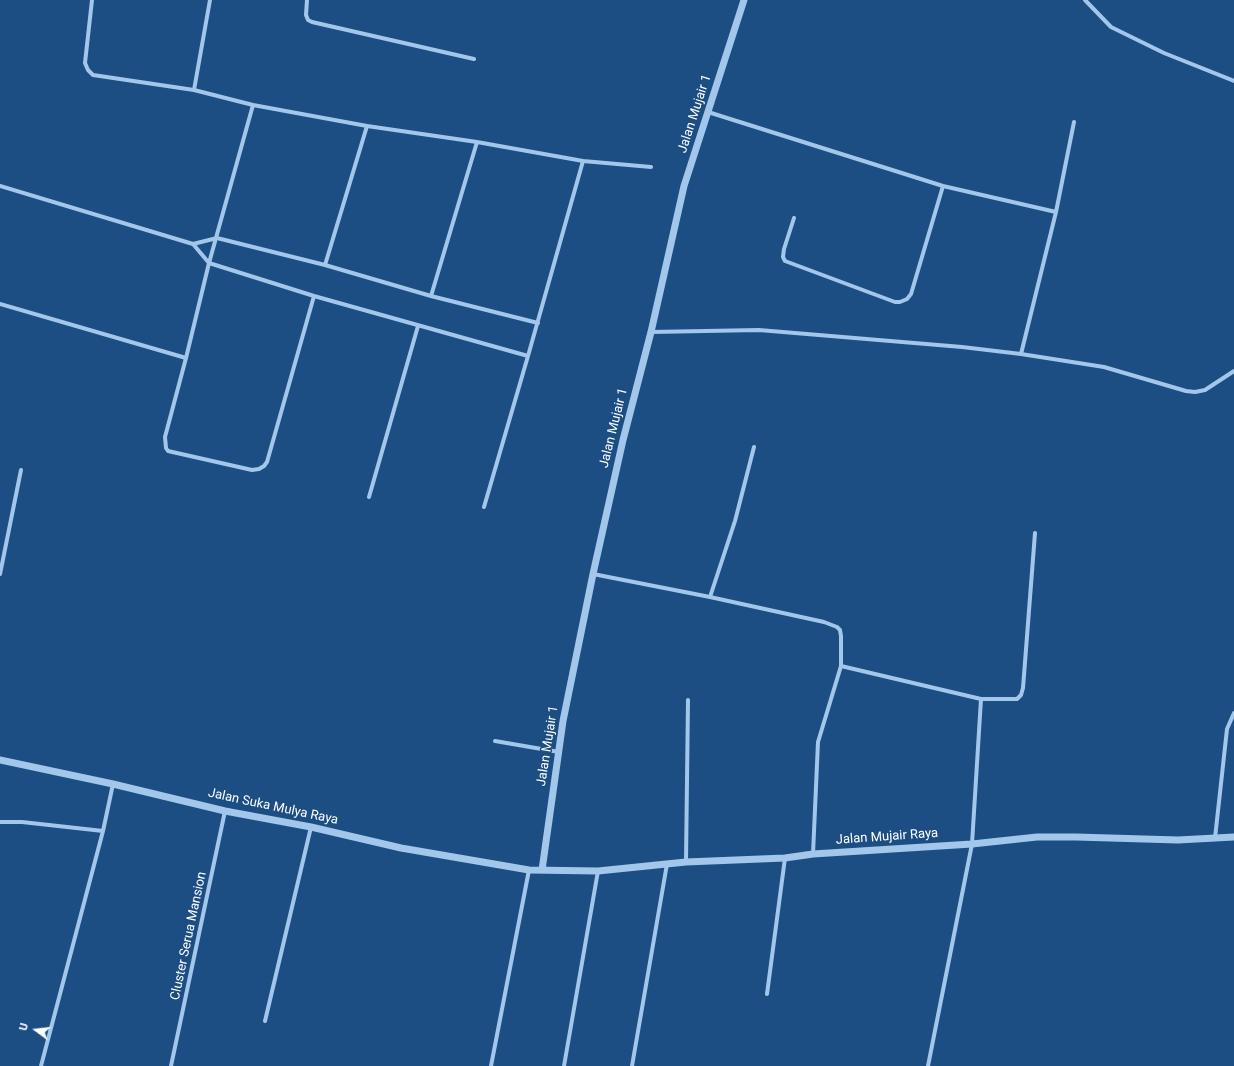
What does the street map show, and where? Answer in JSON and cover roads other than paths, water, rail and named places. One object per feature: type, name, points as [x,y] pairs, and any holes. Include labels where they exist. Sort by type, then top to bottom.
[{"type":"street","points":[[92,0],[85,63],[88,70],[93,75],[194,90],[252,105],[366,126],[477,142],[583,161],[652,167]]},
{"type":"street","points":[[194,90],[210,0]]},
{"type":"street","points":[[307,0],[306,15],[308,20],[312,22],[474,59]]},
{"type":"street","name":"Jalan Mujair 1","points":[[542,870],[563,721],[592,574],[623,440],[652,332],[684,186],[744,0]]},
{"type":"street","points":[[1085,0],[1111,27],[1164,53],[1234,81]]},
{"type":"street","points":[[252,105],[209,263],[165,437],[166,448],[171,452],[252,470],[259,469],[267,462],[314,296]]},
{"type":"street","points":[[708,112],[943,186],[1056,212]]},
{"type":"street","points":[[1021,354],[1056,212],[1074,122]]},
{"type":"street","points":[[325,265],[366,126]]},
{"type":"street","points":[[431,296],[477,142]]},
{"type":"street","points":[[484,507],[538,323],[583,161]]},
{"type":"street","points":[[0,186],[193,244],[217,238],[325,265],[431,296],[538,323]]},
{"type":"street","points":[[794,218],[782,257],[785,261],[895,302],[900,302],[907,299],[911,294],[943,186]]},
{"type":"street","points":[[193,244],[209,263],[314,296],[528,356]]},
{"type":"street","points":[[0,304],[186,358]]},
{"type":"street","points":[[369,497],[418,326]]},
{"type":"street","points":[[652,332],[759,330],[962,347],[1021,354],[1104,367],[1186,391],[1195,392],[1205,390],[1234,371]]},
{"type":"street","points":[[710,596],[735,520],[754,447]]},
{"type":"street","points":[[0,574],[21,470]]},
{"type":"street","points":[[841,666],[981,699],[1017,699],[1023,688],[1035,533]]},
{"type":"street","points":[[592,574],[710,596],[824,622],[837,627],[840,630],[841,666],[818,742],[813,854]]},
{"type":"street","points":[[928,1066],[972,844],[981,699]]},
{"type":"street","points":[[686,862],[688,700]]},
{"type":"street","points":[[1214,839],[1227,728],[1234,713]]},
{"type":"street","points":[[495,741],[559,752]]},
{"type":"street","name":"Jalan Suka Mulya Raya","points":[[0,760],[113,784],[226,811],[310,827],[401,848],[529,870],[542,870]]},
{"type":"street","points":[[41,1066],[104,831],[113,784]]},
{"type":"street","name":"Cluster Serua Mansion","points":[[171,1066],[226,811]]},
{"type":"street","points":[[0,822],[22,822],[104,831]]},
{"type":"street","points":[[265,1021],[310,827]]},
{"type":"street","name":"Jalan Mujair Raya","points":[[542,870],[598,871],[686,862],[785,858],[813,854],[972,844],[1037,837],[1178,840],[1234,837]]},
{"type":"street","points":[[767,994],[785,858]]},
{"type":"street","points":[[632,1066],[667,864]]},
{"type":"street","points":[[491,1066],[529,870]]},
{"type":"street","points":[[564,1066],[598,871]]}]
